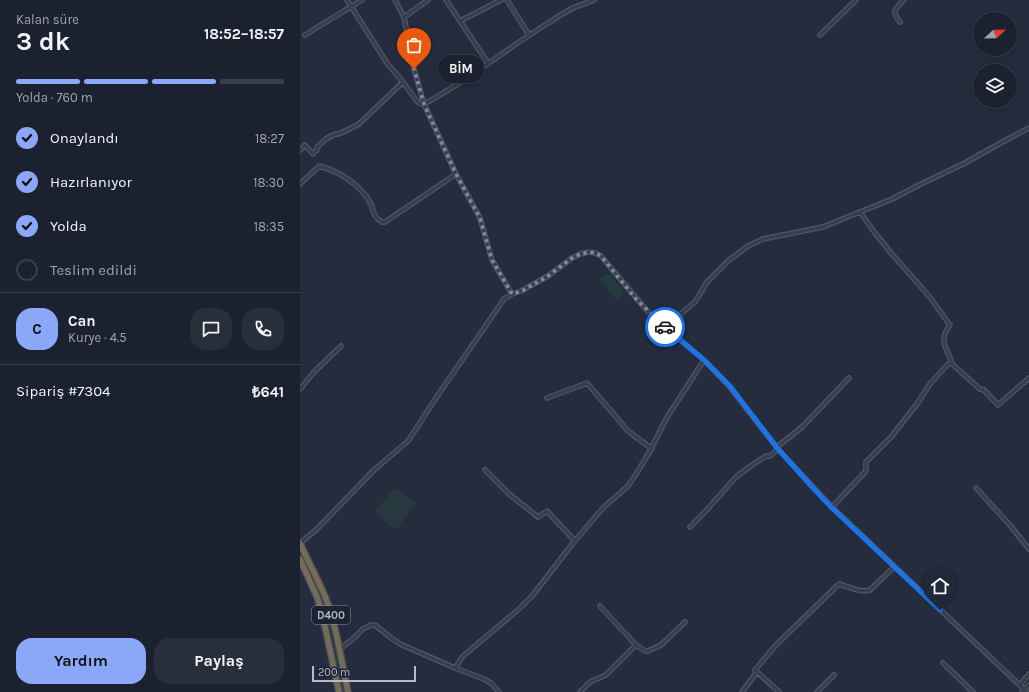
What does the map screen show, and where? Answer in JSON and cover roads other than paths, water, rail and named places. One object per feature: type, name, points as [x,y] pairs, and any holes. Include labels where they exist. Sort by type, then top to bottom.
[{"type":"highway","name":"D400","points":[[300,543],[324,596],[331,616],[340,649],[348,692]]},
{"type":"highway","name":"D400","points":[[300,559],[317,597],[322,613],[339,690]]},
{"type":"street","points":[[347,0],[387,63],[404,82],[416,100],[419,103],[424,104],[436,98],[529,35],[572,8],[594,0]]},
{"type":"street","points":[[305,35],[362,0]]},
{"type":"street","points":[[396,0],[404,17],[414,69],[424,104],[456,174],[480,218],[492,260],[512,294]]},
{"type":"street","points":[[419,0],[421,5]]},
{"type":"street","points":[[404,17],[428,0]]},
{"type":"street","points":[[446,0],[488,63]]},
{"type":"street","points":[[460,21],[501,0]]},
{"type":"street","points":[[507,0],[529,35]]},
{"type":"street","points":[[820,35],[856,0]]},
{"type":"street","points":[[900,22],[896,17],[895,10],[904,0]]},
{"type":"street","points":[[300,150],[305,145],[314,154],[317,147],[326,139],[359,124],[404,82]]},
{"type":"street","points":[[664,327],[695,302],[707,282],[728,261],[748,246],[763,239],[823,227],[892,199],[963,164],[1029,128]]},
{"type":"street","points":[[300,184],[319,166],[330,168],[347,178],[359,189],[371,204],[376,217],[382,222],[385,222],[456,174]]},
{"type":"street","points":[[860,212],[891,253],[929,296],[950,325],[944,332],[944,342],[952,364],[980,389],[984,390],[998,405],[1029,378]]},
{"type":"street","points":[[300,543],[316,530],[374,470],[408,441],[504,299],[512,294],[522,291],[548,276],[572,258],[589,252],[596,253],[601,256],[636,299],[664,327],[704,360],[730,386],[777,448],[832,508],[1025,691],[1029,685]]},
{"type":"street","points":[[300,389],[314,372],[341,346]]},
{"type":"street","points":[[454,668],[463,656],[534,595],[575,541],[604,507],[627,487],[652,449],[666,419],[704,360]]},
{"type":"street","points":[[832,508],[866,471],[866,462],[891,436],[917,404],[930,384],[948,364],[952,364]]},
{"type":"street","points":[[690,527],[735,478],[766,456],[770,456],[777,448],[802,427],[849,378]]},
{"type":"street","points":[[547,398],[587,383],[628,431],[652,449]]},
{"type":"street","points":[[485,470],[509,494],[538,517],[547,511],[575,541]]},
{"type":"street","points":[[976,488],[1009,524],[1029,549]]},
{"type":"street","points":[[779,692],[755,670],[776,645],[839,584],[866,592],[894,567]]},
{"type":"street","points":[[600,606],[636,645],[644,651],[648,651],[661,644],[685,622]]},
{"type":"street","points":[[340,649],[363,629],[371,625],[375,625],[400,644],[454,668],[484,679],[500,692]]},
{"type":"street","points":[[580,692],[590,682],[606,675],[636,645]]},
{"type":"street","points":[[943,663],[973,692]]},
{"type":"street","points":[[742,692],[758,672]]},
{"type":"street","points":[[1020,685],[1029,674]]},
{"type":"street","points":[[817,692],[834,675]]},
{"type":"street","points":[[334,692],[339,690]]},
{"type":"place","name":"BİM","points":[[414,69]]}]
